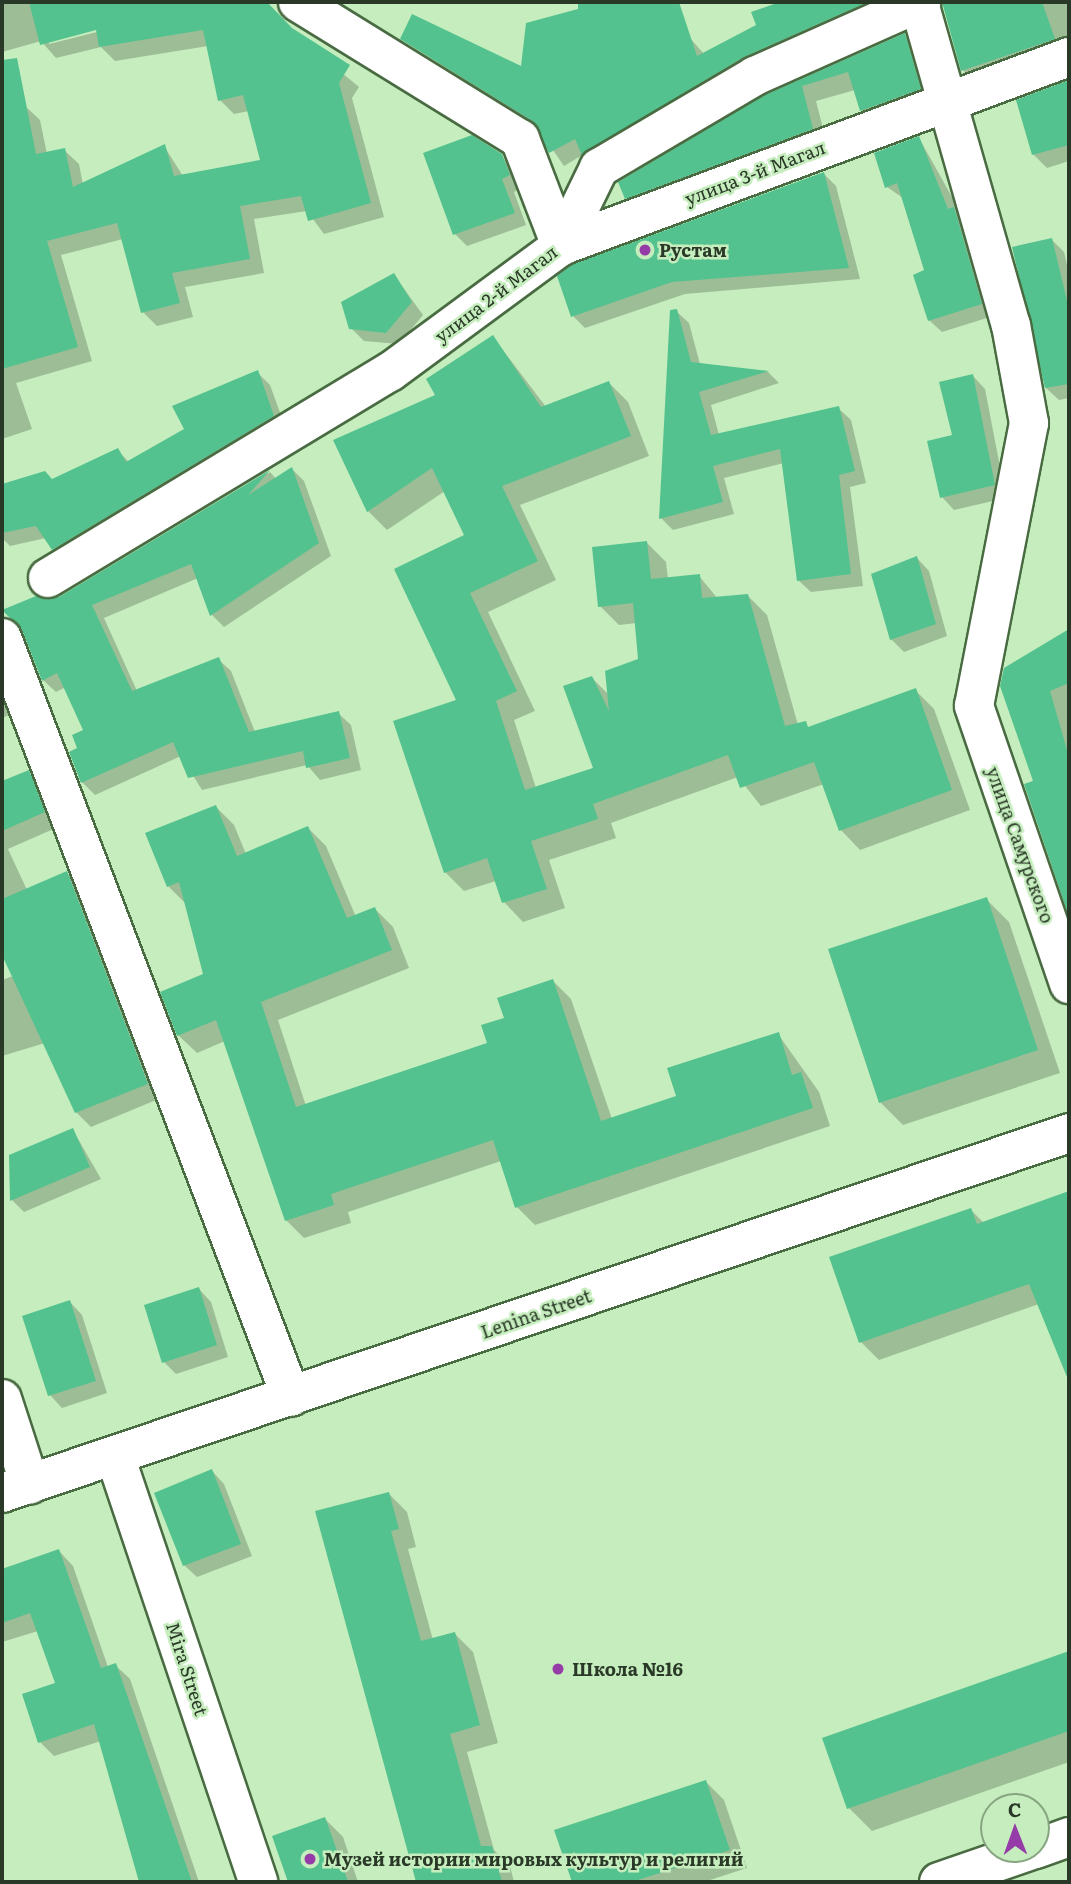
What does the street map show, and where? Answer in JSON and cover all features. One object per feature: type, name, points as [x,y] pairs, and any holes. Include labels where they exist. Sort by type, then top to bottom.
[{"type":"street","points":[[298,2],[520,139],[561,246]]},
{"type":"street","points":[[920,2],[948,100],[1069,57]]},
{"type":"street","name":"улица 2-й Магал","points":[[48,578],[390,372],[561,246],[599,168],[755,76],[920,2]]},
{"type":"street","name":"улица 3-й Магал","points":[[561,246],[948,100]]},
{"type":"street","name":"улица Самурского","points":[[948,100],[1012,325],[1029,423],[974,706],[1069,984]]},
{"type":"street","points":[[2,638],[291,1397]]},
{"type":"street","name":"Lenina Street","points":[[16,1489],[1069,1133]]},
{"type":"street","points":[[2,1399],[16,1489]]},
{"type":"street","name":"Mira Street","points":[[115,1455],[258,1882]]},
{"type":"street","points":[[1050,1844],[1069,1837]]},
{"type":"street","points":[[939,1882],[994,1863]]},
{"type":"building","points":[[29,2],[267,2],[292,28],[350,65],[339,83],[371,203],[308,221],[301,196],[240,206],[250,259],[172,273],[180,303],[141,313],[117,223],[47,241],[78,347],[2,369],[2,60],[17,58],[36,154],[65,148],[73,187],[165,144],[174,176],[260,160],[243,95],[218,101],[203,30],[99,47],[96,30],[40,45]]},
{"type":"building","points":[[578,2],[679,2],[697,56],[756,25],[751,12],[780,2],[868,2],[744,57],[582,155],[575,139],[549,153],[531,120],[400,39],[412,14],[521,66],[526,23],[578,9]]},
{"type":"building","points":[[942,2],[1042,2],[1055,39],[961,71]]},
{"type":"building","points":[[905,33],[921,89],[860,111],[848,72],[802,86],[813,129],[625,199],[618,182],[765,95]]},
{"type":"building","points":[[1069,80],[1069,145],[1032,155],[1016,100]]},
{"type":"building","points":[[472,135],[502,154],[510,175],[502,179],[515,213],[453,235],[423,153]]},
{"type":"building","points":[[919,136],[948,209],[954,207],[982,304],[928,321],[913,275],[924,270],[897,183],[885,188],[874,153]]},
{"type":"building","points":[[824,172],[849,268],[672,282],[571,317],[557,276],[571,265]]},
{"type":"building","points":[[1052,238],[1069,309],[1069,384],[1045,388],[1012,247]]},
{"type":"building","points":[[394,273],[412,302],[386,333],[349,329],[341,302]]},
{"type":"building","points":[[677,309],[691,362],[769,371],[699,392],[711,435],[839,406],[855,471],[839,475],[851,574],[797,581],[780,449],[713,466],[723,502],[659,519],[670,310]]},
{"type":"building","points":[[493,335],[541,407],[609,381],[631,436],[502,486],[538,561],[470,593],[517,691],[496,701],[525,790],[593,768],[563,686],[592,676],[609,711],[605,671],[638,659],[633,603],[598,607],[592,547],[647,541],[651,579],[700,574],[702,598],[748,594],[785,726],[806,721],[808,727],[916,688],[952,790],[839,831],[814,762],[740,788],[728,755],[593,804],[598,819],[531,841],[547,889],[502,903],[487,858],[444,873],[393,721],[456,700],[394,569],[464,535],[432,468],[367,512],[333,440],[435,395],[426,379]]},
{"type":"building","points":[[258,370],[274,416],[52,550],[36,526],[2,533],[2,484],[45,471],[52,479],[118,448],[126,462],[184,429],[172,406]]},
{"type":"building","points":[[973,374],[995,485],[940,498],[927,441],[952,435],[939,382]]},
{"type":"building","points":[[292,467],[319,543],[210,616],[191,564],[92,605],[132,691],[219,657],[249,732],[339,711],[350,758],[306,768],[303,751],[188,778],[173,742],[81,783],[69,752],[77,748],[72,735],[83,730],[57,673],[42,681],[22,630],[2,610],[36,596],[59,597],[270,470],[248,495]]},
{"type":"building","points":[[917,556],[936,624],[890,640],[871,574]]},
{"type":"building","points":[[1069,629],[1069,683],[1050,691],[1069,757],[1069,917],[1024,784],[1033,781],[1000,686],[1004,668]]},
{"type":"building","points":[[29,770],[45,812],[2,831],[2,781]]},
{"type":"building","points":[[216,805],[237,856],[308,826],[347,918],[375,907],[392,950],[261,1002],[296,1107],[487,1043],[481,1025],[504,1018],[497,998],[553,979],[601,1121],[676,1096],[667,1068],[779,1032],[792,1075],[801,1072],[813,1108],[515,1208],[493,1140],[331,1194],[334,1205],[285,1221],[216,1020],[177,1036],[160,992],[203,974],[179,882],[167,887],[145,833]]},
{"type":"building","points":[[67,871],[148,1084],[75,1113],[2,955],[2,899]]},
{"type":"building","points":[[987,897],[1038,1050],[879,1103],[828,949]]},
{"type":"building","points":[[73,1128],[90,1167],[10,1201],[9,1155]]},
{"type":"building","points":[[1069,1191],[1069,1382],[1029,1284],[859,1343],[829,1257],[971,1208],[977,1224]]},
{"type":"building","points":[[199,1287],[217,1345],[162,1363],[144,1305]]},
{"type":"building","points":[[70,1300],[96,1381],[48,1396],[22,1316]]},
{"type":"building","points":[[212,1469],[241,1544],[183,1566],[154,1493]]},
{"type":"building","points":[[389,1492],[399,1529],[391,1531],[421,1641],[455,1632],[480,1725],[450,1734],[481,1846],[492,1846],[502,1882],[416,1882],[315,1511]]},
{"type":"building","points":[[59,1549],[101,1668],[116,1663],[192,1882],[139,1882],[94,1724],[38,1743],[22,1694],[55,1683],[30,1613],[2,1623],[2,1569]]},
{"type":"building","points":[[1069,1651],[1069,1731],[847,1809],[822,1738]]},
{"type":"building","points":[[706,1780],[730,1850],[632,1882],[572,1882],[554,1830]]},
{"type":"building","name":"Музей истории мировых культур и религий","points":[[325,1817],[348,1882],[288,1882],[272,1836]]},
{"type":"place","name":"Рустам","points":[[645,250]]},
{"type":"place","name":"Школа №16","points":[[558,1669]]},
{"type":"place","name":"Музей истории мировых культур и религий","points":[[310,1859]]}]
